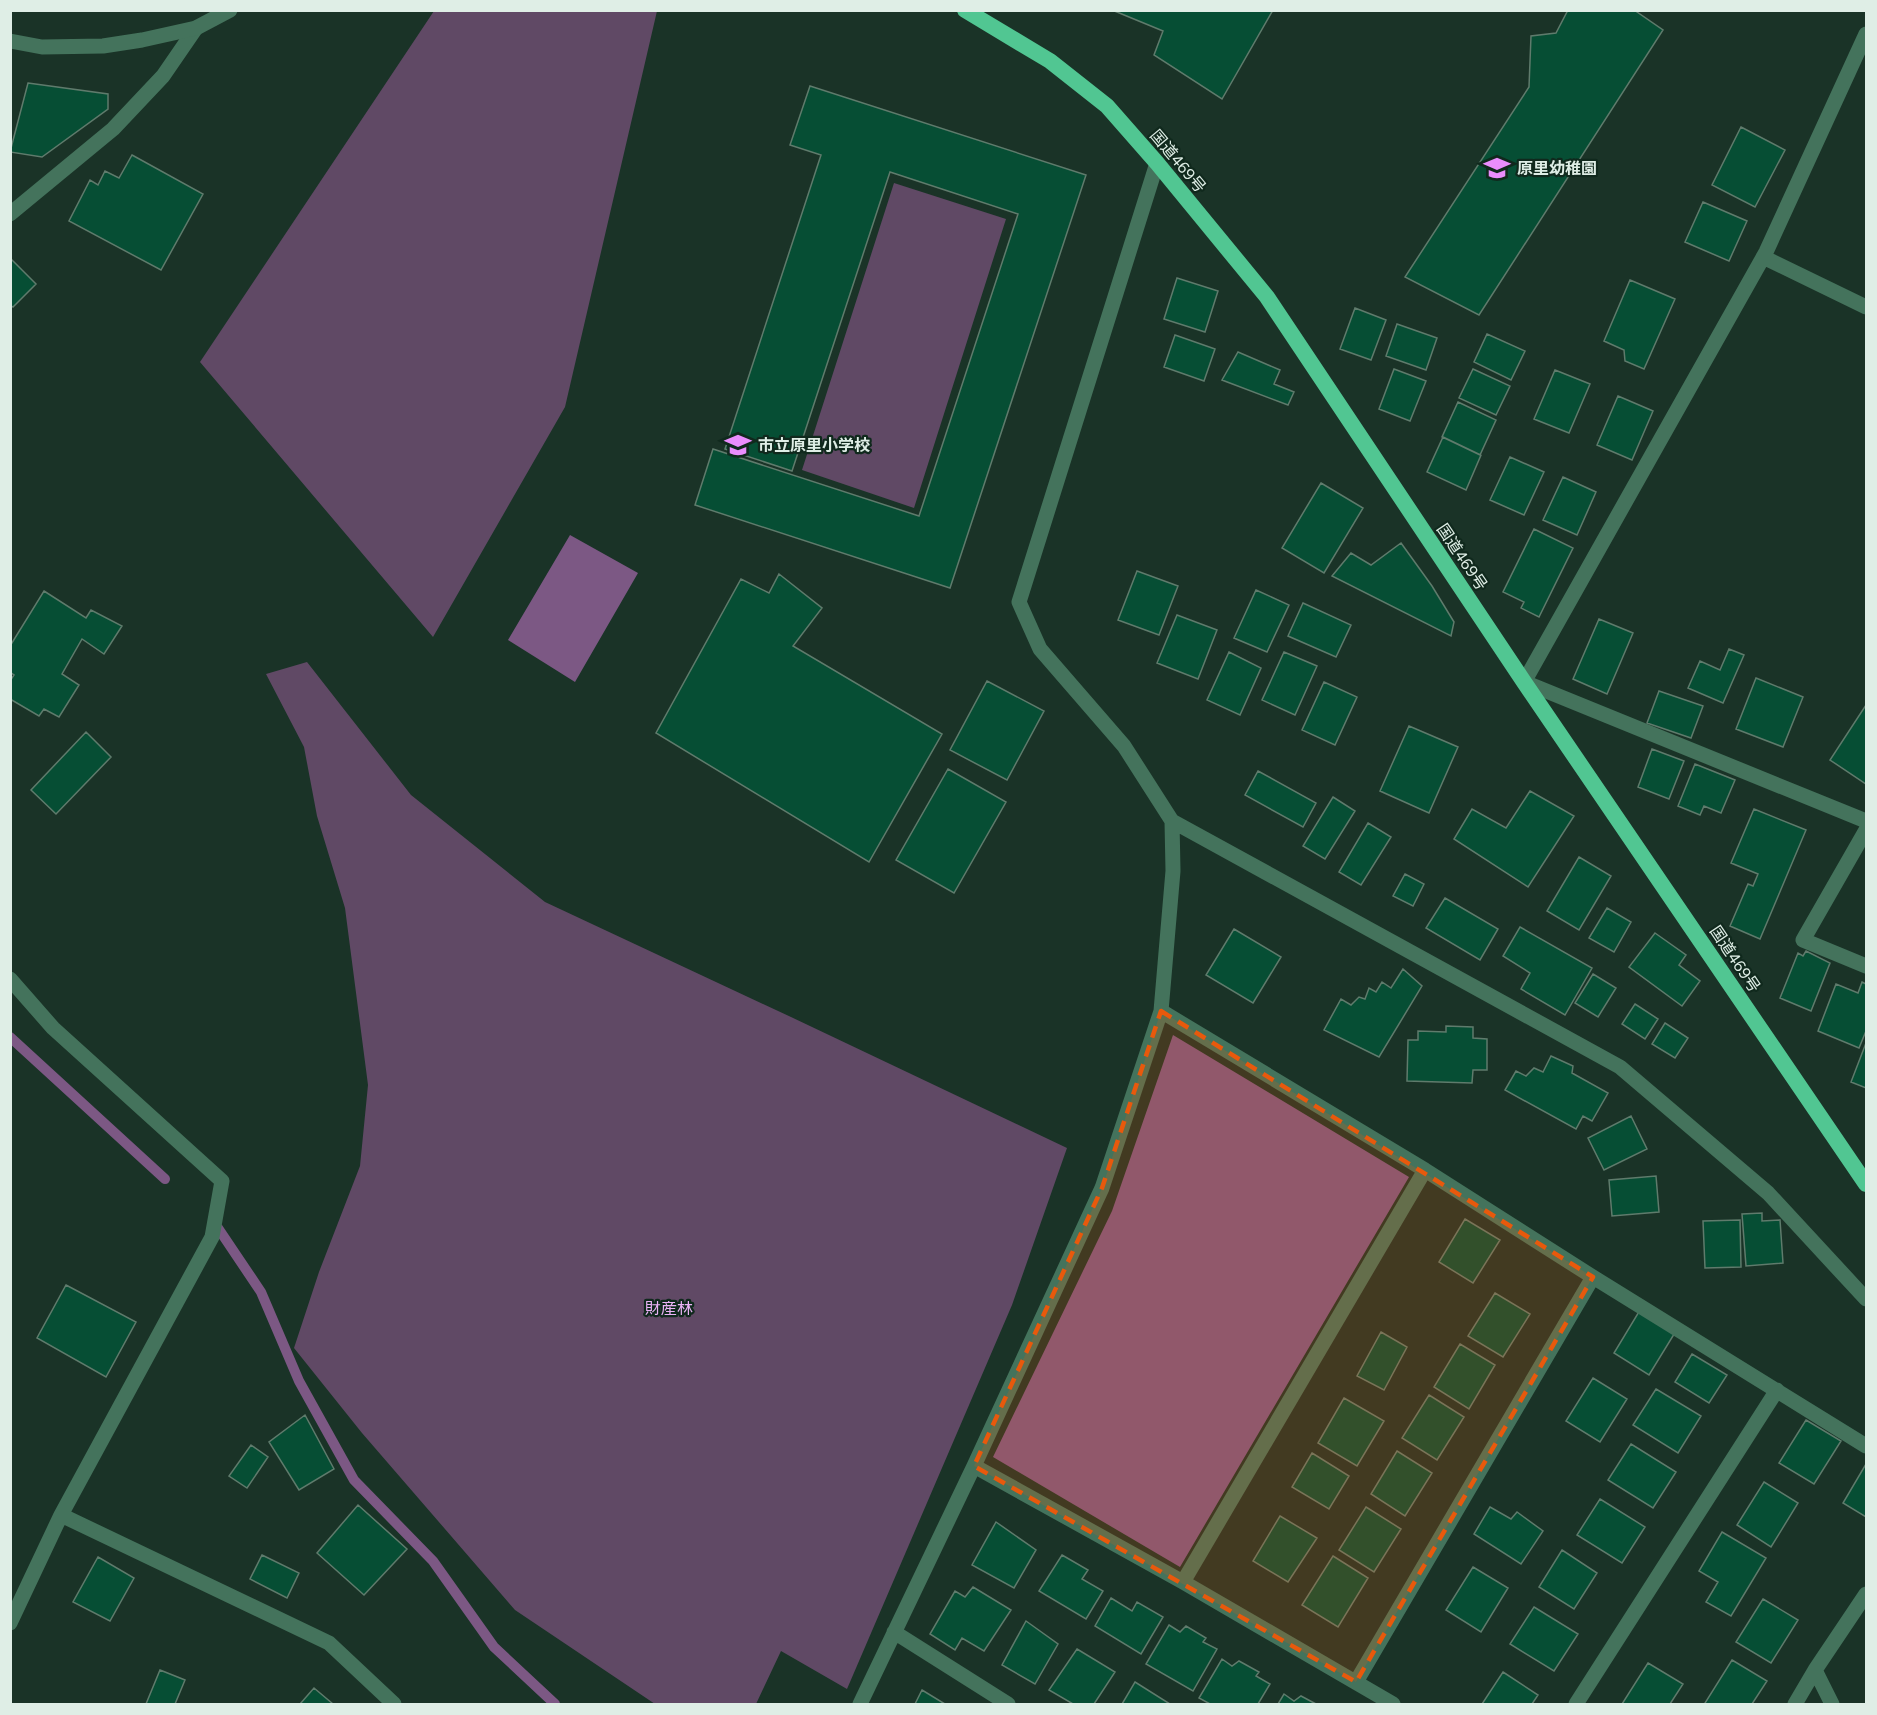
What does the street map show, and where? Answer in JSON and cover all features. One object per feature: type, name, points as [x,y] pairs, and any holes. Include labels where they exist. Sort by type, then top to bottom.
[{"type":"highway","name":"国道469号","points":[[965,10],[1050,61],[1107,106],[1268,297],[1524,682],[1866,1184]]},
{"type":"street","points":[[10,41],[42,46],[103,46],[196,28],[230,10]]},
{"type":"street","points":[[10,214],[113,129],[164,76],[196,28]]},
{"type":"street","points":[[1866,34],[1763,257],[1524,682],[1866,821]]},
{"type":"street","points":[[1157,163],[1019,602],[1040,649],[1124,746],[1172,821],[1620,1067],[1768,1193],[1866,1299]]},
{"type":"street","points":[[1763,257],[1866,307]]},
{"type":"street","points":[[860,1704],[974,1466],[1102,1188],[1161,1011],[1173,871],[1172,821]]},
{"type":"street","points":[[1866,830],[1803,940],[1866,966]]},
{"type":"street","points":[[10,979],[53,1028],[222,1181],[212,1236],[61,1515],[10,1623]]},
{"type":"street","points":[[1161,1011],[1425,1170],[1866,1446]]},
{"type":"street","points":[[1183,1582],[1425,1170]]},
{"type":"street","points":[[1356,1682],[1593,1277]]},
{"type":"street","points":[[1576,1704],[1777,1390]]},
{"type":"street","points":[[974,1466],[1183,1582],[1393,1704]]},
{"type":"street","points":[[61,1515],[329,1642],[394,1704]]},
{"type":"street","points":[[1795,1704],[1866,1594]]},
{"type":"street","points":[[894,1632],[1008,1704]]},
{"type":"street","points":[[1815,1670],[1832,1704]]},
{"type":"highlighted area","points":[[1161,1011],[1593,1277],[1356,1682],[974,1466],[1102,1188]]},
{"type":"green space","points":[[434,11],[657,11],[565,407],[433,637],[200,362]]},
{"type":"green space","points":[[894,183],[1006,219],[914,508],[802,470]]},
{"type":"green space","name":"財産林","points":[[307,662],[411,795],[545,902],[1067,1148],[1012,1305],[847,1689],[781,1651],[756,1704],[655,1704],[515,1610],[362,1433],[294,1348],[319,1272],[360,1166],[368,1085],[345,908],[317,816],[304,747],[266,674]]},
{"type":"shaded area","points":[[570,535],[638,573],[575,682],[508,640]]},
{"type":"shaded area","points":[[1173,1035],[1409,1177],[1180,1567],[993,1457],[1112,1211]]},
{"type":"building","points":[[1112,10],[1273,10],[1222,99],[1154,55],[1163,31]]},
{"type":"building","points":[[1568,10],[1634,10],[1663,30],[1479,315],[1405,277],[1529,87],[1531,36],[1556,33]]},
{"type":"building","points":[[28,83],[108,94],[108,109],[42,157],[10,152]]},
{"type":"building","points":[[810,86],[1086,175],[950,588],[695,505],[713,449],[919,516],[1018,214],[890,172],[792,471],[725,449],[821,155],[790,145]]},
{"type":"building","points":[[1741,127],[1785,150],[1755,207],[1712,185]]},
{"type":"building","points":[[132,155],[203,194],[161,270],[69,221],[90,180],[98,185],[105,171],[119,178]]},
{"type":"building","points":[[1703,202],[1747,221],[1729,261],[1685,242]]},
{"type":"building","points":[[10,258],[36,284],[13,307],[10,305]]},
{"type":"building","points":[[1177,278],[1218,291],[1205,332],[1164,319]]},
{"type":"building","points":[[1630,280],[1675,299],[1644,369],[1625,361],[1624,350],[1604,341]]},
{"type":"building","points":[[1355,308],[1386,320],[1371,360],[1340,349]]},
{"type":"building","points":[[1397,324],[1437,338],[1426,370],[1386,356]]},
{"type":"building","points":[[1487,334],[1525,351],[1511,380],[1474,362]]},
{"type":"building","points":[[1175,335],[1215,349],[1204,381],[1164,367]]},
{"type":"building","points":[[1238,352],[1280,370],[1274,384],[1294,392],[1288,405],[1222,380]]},
{"type":"building","points":[[1394,369],[1426,381],[1410,421],[1379,409]]},
{"type":"building","points":[[1473,369],[1510,386],[1496,415],[1459,398]]},
{"type":"building","points":[[1555,370],[1590,384],[1569,433],[1534,419]]},
{"type":"building","points":[[1618,396],[1653,411],[1632,460],[1597,445]]},
{"type":"building","points":[[1458,402],[1496,420],[1480,455],[1442,437]]},
{"type":"building","points":[[1443,437],[1481,455],[1466,490],[1427,472]]},
{"type":"building","points":[[1510,457],[1544,472],[1524,515],[1490,500]]},
{"type":"building","points":[[1563,477],[1596,492],[1577,535],[1543,520]]},
{"type":"building","points":[[1321,483],[1363,508],[1324,573],[1282,548]]},
{"type":"building","points":[[1534,529],[1573,548],[1539,617],[1521,608],[1524,602],[1503,592]]},
{"type":"building","points":[[1401,543],[1454,622],[1451,636],[1332,576],[1351,553],[1371,565]]},
{"type":"building","points":[[1137,571],[1178,586],[1159,635],[1118,620]]},
{"type":"building","points":[[779,574],[822,608],[793,646],[942,734],[869,862],[656,733],[741,579],[769,593]]},
{"type":"building","points":[[1256,590],[1289,605],[1267,652],[1234,638]]},
{"type":"building","points":[[44,591],[86,618],[91,610],[122,626],[104,654],[82,639],[62,674],[79,685],[59,717],[44,709],[39,716],[10,699],[10,681],[14,675],[10,672],[10,646]]},
{"type":"building","points":[[1303,603],[1351,625],[1336,657],[1288,636]]},
{"type":"building","points":[[1177,615],[1217,630],[1198,679],[1157,663]]},
{"type":"building","points":[[1599,619],[1633,633],[1607,694],[1573,679]]},
{"type":"building","points":[[1729,649],[1744,655],[1723,703],[1688,688],[1700,661],[1720,670]]},
{"type":"building","points":[[1229,652],[1261,668],[1240,715],[1207,700]]},
{"type":"building","points":[[1284,652],[1317,666],[1295,715],[1262,700]]},
{"type":"building","points":[[1756,678],[1803,697],[1783,747],[1736,729]]},
{"type":"building","points":[[987,681],[1044,711],[1007,780],[950,750]]},
{"type":"building","points":[[1324,682],[1357,697],[1335,745],[1302,730]]},
{"type":"building","points":[[1659,691],[1703,706],[1691,738],[1647,723]]},
{"type":"building","points":[[1866,705],[1866,784],[1830,760]]},
{"type":"building","points":[[1409,726],[1458,747],[1429,813],[1380,791]]},
{"type":"building","points":[[86,732],[111,757],[56,814],[31,790]]},
{"type":"building","points":[[1652,749],[1684,761],[1669,799],[1638,787]]},
{"type":"building","points":[[1695,764],[1735,780],[1721,813],[1704,806],[1700,815],[1678,806]]},
{"type":"building","points":[[948,769],[1006,802],[954,893],[896,860]]},
{"type":"building","points":[[1258,771],[1316,803],[1303,827],[1245,795]]},
{"type":"building","points":[[1530,791],[1574,816],[1528,887],[1454,839],[1472,809],[1506,828]]},
{"type":"building","points":[[1333,797],[1355,811],[1325,859],[1303,846]]},
{"type":"building","points":[[1754,809],[1806,830],[1760,939],[1730,926],[1748,884],[1753,886],[1758,874],[1731,863]]},
{"type":"building","points":[[1368,823],[1391,837],[1361,885],[1339,872]]},
{"type":"building","points":[[1579,857],[1611,876],[1579,930],[1547,911]]},
{"type":"building","points":[[1405,874],[1424,884],[1413,906],[1393,896]]},
{"type":"building","points":[[1445,898],[1498,929],[1480,960],[1426,928]]},
{"type":"building","points":[[1607,908],[1631,922],[1614,952],[1589,938]]},
{"type":"building","points":[[1520,927],[1592,968],[1565,1015],[1521,989],[1530,973],[1503,956]]},
{"type":"building","points":[[1234,929],[1281,957],[1253,1003],[1206,975]]},
{"type":"building","points":[[1655,933],[1686,955],[1679,965],[1700,981],[1682,1006],[1629,967]]},
{"type":"building","points":[[1806,951],[1830,963],[1811,1011],[1780,998],[1798,953],[1803,956]]},
{"type":"building","points":[[1403,969],[1422,986],[1379,1057],[1324,1030],[1341,999],[1351,1005],[1359,997],[1365,999],[1369,988],[1376,992],[1382,982],[1391,988]]},
{"type":"building","points":[[1593,974],[1616,988],[1598,1017],[1575,1003]]},
{"type":"building","points":[[1862,982],[1866,984],[1866,1031],[1859,1048],[1818,1031],[1836,984],[1858,993]]},
{"type":"building","points":[[1635,1004],[1658,1019],[1645,1039],[1622,1024]]},
{"type":"building","points":[[1665,1023],[1688,1038],[1675,1058],[1652,1044]]},
{"type":"building","points":[[1446,1026],[1473,1027],[1473,1038],[1487,1039],[1487,1070],[1473,1070],[1472,1083],[1407,1081],[1408,1040],[1418,1040],[1418,1031],[1446,1032]]},
{"type":"building","points":[[1866,1043],[1866,1088],[1851,1082]]},
{"type":"building","points":[[1551,1056],[1573,1066],[1572,1073],[1608,1093],[1592,1121],[1583,1116],[1576,1129],[1505,1090],[1516,1071],[1526,1076],[1534,1068],[1543,1072]]},
{"type":"building","points":[[1631,1116],[1647,1149],[1604,1170],[1588,1138]]},
{"type":"building","points":[[1656,1176],[1659,1212],[1612,1216],[1609,1180]]},
{"type":"building","points":[[1762,1213],[1762,1221],[1780,1220],[1783,1263],[1746,1266],[1742,1214]]},
{"type":"building","points":[[1465,1219],[1500,1240],[1473,1283],[1439,1262]]},
{"type":"building","points":[[1740,1220],[1741,1267],[1705,1268],[1703,1221]]},
{"type":"building","points":[[66,1285],[136,1322],[106,1377],[37,1338]]},
{"type":"building","points":[[1495,1293],[1530,1314],[1503,1357],[1468,1336]]},
{"type":"building","points":[[1640,1310],[1676,1331],[1649,1375],[1614,1353]]},
{"type":"building","points":[[1381,1332],[1407,1347],[1384,1390],[1357,1376]]},
{"type":"building","points":[[1460,1344],[1495,1365],[1469,1409],[1434,1387]]},
{"type":"building","points":[[1692,1354],[1727,1375],[1709,1403],[1675,1382]]},
{"type":"building","points":[[1593,1378],[1627,1399],[1600,1442],[1566,1421]]},
{"type":"building","points":[[1656,1389],[1701,1416],[1678,1453],[1633,1425]]},
{"type":"building","points":[[1429,1395],[1464,1417],[1437,1460],[1402,1438]]},
{"type":"building","points":[[1344,1398],[1384,1421],[1357,1466],[1318,1443]]},
{"type":"building","points":[[305,1415],[334,1469],[299,1490],[269,1442]]},
{"type":"building","points":[[1806,1420],[1841,1441],[1814,1484],[1779,1463]]},
{"type":"building","points":[[1631,1444],[1676,1472],[1653,1508],[1608,1480]]},
{"type":"building","points":[[251,1445],[268,1457],[247,1488],[229,1476]]},
{"type":"building","points":[[1397,1451],[1432,1473],[1405,1516],[1371,1494]]},
{"type":"building","points":[[1312,1453],[1349,1476],[1329,1509],[1292,1487]]},
{"type":"building","points":[[1866,1464],[1866,1517],[1843,1503]]},
{"type":"building","points":[[1764,1482],[1798,1503],[1771,1547],[1737,1525]]},
{"type":"building","points":[[1600,1499],[1645,1527],[1622,1563],[1577,1535]]},
{"type":"building","points":[[358,1505],[407,1549],[364,1595],[317,1553]]},
{"type":"building","points":[[1366,1507],[1401,1529],[1374,1572],[1339,1550]]},
{"type":"building","points":[[1490,1507],[1511,1519],[1517,1512],[1543,1531],[1521,1564],[1474,1534]]},
{"type":"building","points":[[1280,1516],[1317,1538],[1288,1582],[1253,1561]]},
{"type":"building","points":[[996,1522],[1036,1550],[1014,1588],[972,1565]]},
{"type":"building","points":[[1722,1532],[1766,1558],[1731,1616],[1706,1602],[1718,1582],[1699,1571]]},
{"type":"building","points":[[1562,1550],[1597,1573],[1574,1609],[1539,1587]]},
{"type":"building","points":[[262,1555],[299,1573],[287,1598],[250,1579]]},
{"type":"building","points":[[1062,1555],[1088,1570],[1082,1579],[1103,1591],[1086,1619],[1039,1591]]},
{"type":"building","points":[[1333,1556],[1368,1578],[1338,1627],[1302,1605]]},
{"type":"building","points":[[98,1557],[134,1578],[110,1621],[73,1602]]},
{"type":"building","points":[[1473,1567],[1508,1588],[1481,1632],[1446,1610]]},
{"type":"building","points":[[973,1587],[1011,1610],[984,1651],[962,1638],[955,1650],[930,1634],[955,1591],[965,1597]]},
{"type":"building","points":[[1111,1598],[1132,1611],[1137,1602],[1163,1617],[1141,1654],[1095,1626]]},
{"type":"building","points":[[1763,1599],[1798,1620],[1771,1663],[1736,1642]]},
{"type":"building","points":[[1534,1607],[1578,1634],[1554,1671],[1510,1644]]},
{"type":"building","points":[[1026,1621],[1058,1644],[1035,1684],[1002,1665]]},
{"type":"building","points":[[1169,1625],[1180,1632],[1186,1626],[1206,1638],[1203,1642],[1217,1649],[1193,1691],[1146,1664]]},
{"type":"building","points":[[1077,1649],[1115,1672],[1094,1704],[1073,1704],[1049,1690]]},
{"type":"building","points":[[1222,1659],[1232,1666],[1239,1661],[1259,1672],[1256,1676],[1270,1684],[1258,1704],[1210,1704],[1199,1698]]},
{"type":"building","points":[[1732,1660],[1767,1681],[1752,1704],[1705,1703]]},
{"type":"building","points":[[1648,1663],[1683,1684],[1670,1704],[1622,1704]]},
{"type":"building","points":[[160,1670],[185,1680],[175,1704],[146,1704]]},
{"type":"building","points":[[1503,1672],[1538,1695],[1532,1704],[1482,1704]]},
{"type":"building","points":[[1135,1682],[1170,1704],[1122,1704]]},
{"type":"building","points":[[314,1688],[333,1704],[300,1704]]},
{"type":"building","points":[[922,1690],[945,1704],[915,1704]]},
{"type":"building","points":[[1284,1694],[1294,1701],[1301,1696],[1316,1704],[1278,1704]]},
{"type":"waterway","points":[[10,1037],[165,1179]]},
{"type":"waterway","points":[[218,1228],[261,1292],[299,1381],[354,1480],[433,1561],[494,1647],[555,1704]]},
{"type":"place","name":"原里幼稚園","points":[[1497,168]]},
{"type":"place","name":"市立原里小学校","points":[[738,445]]}]
